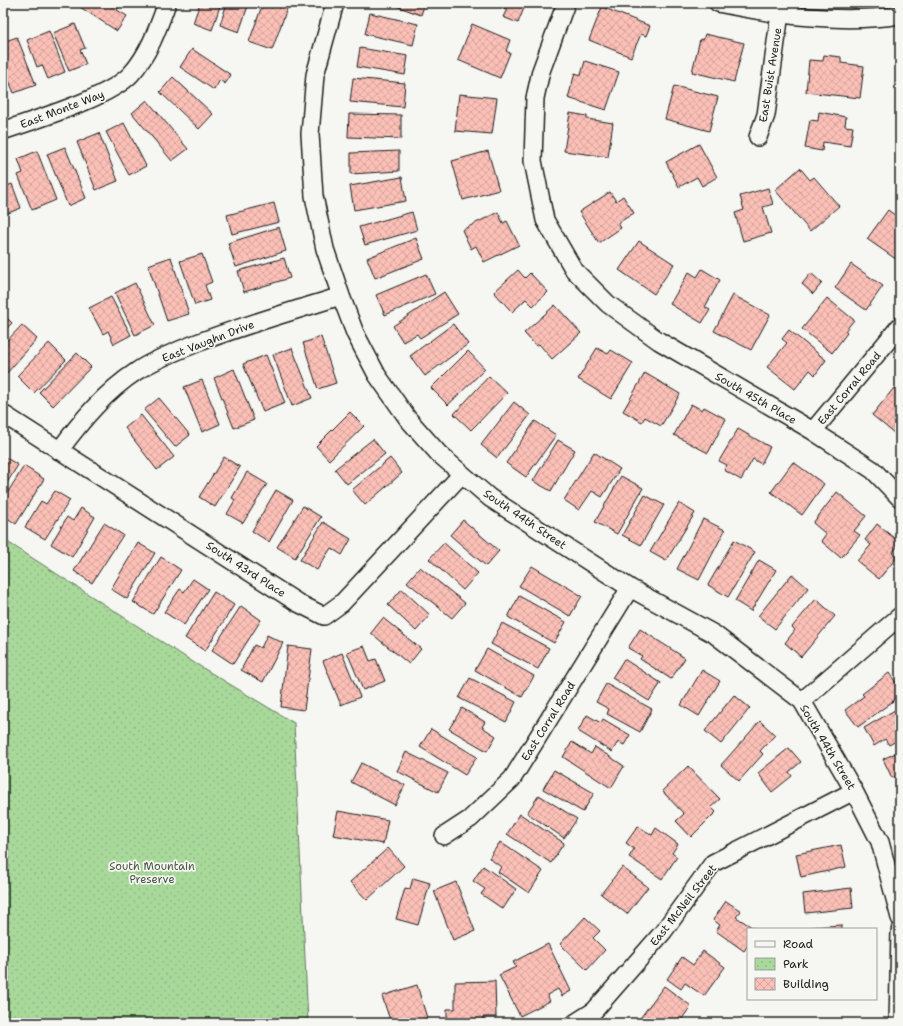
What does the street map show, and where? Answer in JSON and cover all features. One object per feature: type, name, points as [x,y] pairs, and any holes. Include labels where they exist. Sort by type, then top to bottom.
[{"type":"street","name":"East Monte Way","points":[[3,131],[110,90],[131,74],[144,56],[156,35],[167,3]]},
{"type":"street","name":"South 44th Street","points":[[335,3],[315,75],[310,134],[314,196],[325,249],[356,333],[377,375],[408,419],[440,454],[490,498],[630,588],[714,634],[802,701],[854,791],[880,842],[900,918]]},
{"type":"street","name":"South 45th Place","points":[[566,3],[541,71],[535,98],[533,161],[545,220],[574,270],[608,304],[659,341],[813,430],[873,470],[900,498]]},
{"type":"street","points":[[718,3],[810,17],[873,19],[900,15]]},
{"type":"street","name":"East Buist Avenue","points":[[758,137],[766,115],[780,13]]},
{"type":"street","name":"East Vaughn Drive","points":[[58,451],[81,422],[111,391],[137,371],[171,353],[232,330],[342,296]]},
{"type":"street","name":"East Corral Road","points":[[813,430],[900,326]]},
{"type":"street","name":"South 43rd Place","points":[[3,414],[58,451],[298,603],[324,616],[342,603],[462,474]]},
{"type":"street","name":"East Corral Road","points":[[444,836],[470,819],[512,778],[630,588]]},
{"type":"street","points":[[802,701],[900,616]]},
{"type":"street","name":"East McNeil Street","points":[[575,1023],[594,1011],[663,932],[713,863],[854,791]]},
{"type":"street","points":[[898,1023],[900,931]]},
{"type":"green space","name":"South Mountain Preserve","points":[[3,539],[193,662],[294,723],[308,1023],[3,1023]]},
{"type":"building","points":[[83,3],[122,3],[117,10],[127,16],[117,31],[80,7]]},
{"type":"building","points":[[200,3],[221,3],[212,30],[193,23]]},
{"type":"building","points":[[227,3],[249,3],[239,32],[220,25]]},
{"type":"building","points":[[263,3],[289,3],[272,50],[249,42]]},
{"type":"building","points":[[388,3],[425,3],[421,15]]},
{"type":"building","points":[[492,3],[526,3],[518,23],[503,17],[507,9]]},
{"type":"building","points":[[602,7],[650,26],[646,36],[641,34],[631,57],[589,40]]},
{"type":"building","points":[[370,13],[418,24],[413,45],[365,34]]},
{"type":"building","points":[[75,24],[85,48],[80,50],[86,64],[69,71],[53,33]]},
{"type":"building","points":[[472,24],[510,40],[506,51],[510,53],[500,78],[458,60]]},
{"type":"building","points":[[49,31],[65,72],[48,79],[42,65],[37,67],[27,40]]},
{"type":"building","points":[[705,34],[744,43],[734,82],[692,72],[700,39],[703,40]]},
{"type":"building","points":[[17,37],[36,85],[14,93],[3,66],[3,42]]},
{"type":"building","points":[[360,48],[408,56],[405,75],[357,67]]},
{"type":"building","points":[[192,49],[231,75],[225,84],[220,80],[214,90],[180,67]]},
{"type":"building","points":[[824,55],[841,57],[841,63],[864,66],[860,98],[806,92],[809,60],[823,61]]},
{"type":"building","points":[[585,61],[619,72],[606,110],[568,98],[575,73],[581,75]]},
{"type":"building","points":[[173,77],[213,114],[199,129],[160,92]]},
{"type":"building","points":[[353,78],[405,83],[403,107],[350,102]]},
{"type":"building","points":[[3,84],[8,96],[3,98]]},
{"type":"building","points":[[674,86],[718,97],[709,131],[665,119]]},
{"type":"building","points":[[459,94],[497,98],[492,134],[455,131]]},
{"type":"building","points":[[147,100],[188,149],[172,161],[132,113]]},
{"type":"building","points":[[819,112],[846,117],[845,126],[853,127],[850,146],[823,142],[822,151],[805,148],[810,120],[818,121]]},
{"type":"building","points":[[570,113],[587,116],[587,119],[613,123],[608,157],[564,151]]},
{"type":"building","points":[[349,114],[401,115],[401,139],[348,137]]},
{"type":"building","points":[[124,123],[146,166],[129,175],[106,132]]},
{"type":"building","points":[[99,133],[118,181],[96,190],[77,142]]},
{"type":"building","points":[[699,144],[717,177],[702,186],[697,177],[679,187],[666,162]]},
{"type":"building","points":[[65,147],[86,198],[68,206],[47,154]]},
{"type":"building","points":[[37,151],[56,200],[32,210],[18,175],[23,173],[18,159]]},
{"type":"building","points":[[399,151],[399,171],[351,174],[351,153]]},
{"type":"building","points":[[488,151],[499,190],[463,200],[452,161]]},
{"type":"building","points":[[800,168],[810,180],[814,177],[839,206],[810,231],[775,190]]},
{"type":"building","points":[[3,175],[7,186],[12,184],[21,208],[3,215]]},
{"type":"building","points":[[402,177],[406,201],[354,210],[350,186]]},
{"type":"building","points":[[768,188],[773,204],[763,207],[771,233],[743,241],[735,213],[744,210],[740,196]]},
{"type":"building","points":[[610,192],[616,201],[623,196],[634,213],[618,223],[621,228],[599,243],[579,212]]},
{"type":"building","points":[[274,203],[279,222],[232,234],[227,215]]},
{"type":"building","points":[[888,210],[900,219],[900,262],[867,239]]},
{"type":"building","points":[[412,212],[417,230],[365,245],[359,227]]},
{"type":"building","points":[[498,212],[503,223],[507,221],[519,245],[484,262],[476,246],[471,249],[462,230]]},
{"type":"building","points":[[279,227],[286,251],[236,267],[228,243]]},
{"type":"building","points":[[416,238],[424,259],[375,278],[367,258]]},
{"type":"building","points":[[639,241],[674,264],[654,294],[619,270]]},
{"type":"building","points":[[202,254],[212,282],[205,285],[210,300],[195,305],[180,261]]},
{"type":"building","points":[[171,257],[189,314],[167,321],[148,265]]},
{"type":"building","points":[[284,258],[290,278],[244,292],[238,271]]},
{"type":"building","points":[[851,264],[883,286],[866,310],[835,288]]},
{"type":"building","points":[[702,269],[720,280],[705,307],[710,310],[702,323],[670,304],[689,272],[697,277]]},
{"type":"building","points":[[518,270],[525,278],[530,273],[548,292],[533,306],[526,299],[512,312],[494,292]]},
{"type":"building","points":[[811,273],[822,283],[813,294],[802,284]]},
{"type":"building","points":[[426,274],[435,294],[385,315],[376,295]]},
{"type":"building","points":[[135,283],[155,325],[135,335],[115,293]]},
{"type":"building","points":[[444,292],[458,314],[420,338],[417,334],[403,342],[393,326]]},
{"type":"building","points":[[733,295],[770,315],[751,350],[714,331]]},
{"type":"building","points":[[111,297],[131,335],[114,344],[108,331],[103,334],[89,308]]},
{"type":"building","points":[[827,298],[854,320],[845,331],[847,333],[832,353],[802,329]]},
{"type":"building","points":[[555,305],[581,333],[552,359],[539,344],[536,346],[524,333]]},
{"type":"building","points":[[3,314],[12,323],[3,332]]},
{"type":"building","points":[[453,324],[468,344],[425,376],[410,356]]},
{"type":"building","points":[[22,325],[37,339],[6,374],[3,371],[3,345]]},
{"type":"building","points":[[789,330],[826,360],[815,375],[810,370],[795,389],[767,367],[787,343],[782,339]]},
{"type":"building","points":[[321,337],[336,383],[318,389],[303,343]]},
{"type":"building","points":[[49,343],[66,360],[34,393],[17,376]]},
{"type":"building","points":[[292,348],[312,398],[292,406],[273,355]]},
{"type":"building","points":[[597,348],[608,354],[611,350],[633,363],[611,399],[578,379]]},
{"type":"building","points":[[468,351],[485,369],[448,405],[431,388]]},
{"type":"building","points":[[77,353],[91,367],[53,406],[39,392]]},
{"type":"building","points":[[266,355],[285,403],[263,412],[243,364]]},
{"type":"building","points":[[234,369],[254,420],[234,428],[214,378]]},
{"type":"building","points":[[645,373],[680,394],[661,426],[645,417],[642,422],[623,411]]},
{"type":"building","points":[[489,376],[507,393],[471,430],[454,414]]},
{"type":"building","points":[[202,380],[220,424],[202,432],[184,387]]},
{"type":"building","points":[[894,388],[900,393],[900,438],[872,415]]},
{"type":"building","points":[[159,398],[190,435],[175,447],[144,410]]},
{"type":"building","points":[[514,402],[530,415],[497,458],[481,445]]},
{"type":"building","points":[[691,404],[702,410],[704,407],[726,419],[708,453],[674,435]]},
{"type":"building","points":[[350,412],[364,426],[329,460],[316,446]]},
{"type":"building","points":[[141,415],[174,457],[157,470],[125,428]]},
{"type":"building","points":[[535,421],[556,435],[526,477],[506,463]]},
{"type":"building","points":[[738,429],[770,447],[761,464],[753,459],[741,480],[724,470],[727,465],[719,461]]},
{"type":"building","points":[[373,439],[385,454],[347,484],[335,469]]},
{"type":"building","points":[[558,440],[575,450],[551,491],[533,481]]},
{"type":"building","points":[[594,452],[620,469],[602,497],[592,491],[579,510],[564,500]]},
{"type":"building","points":[[3,456],[18,465],[3,489]]},
{"type":"building","points":[[224,457],[240,467],[215,507],[199,497]]},
{"type":"building","points":[[390,458],[402,473],[365,505],[352,490]]},
{"type":"building","points":[[793,462],[824,484],[802,515],[771,492]]},
{"type":"building","points":[[24,466],[44,479],[16,524],[3,515],[3,500]]},
{"type":"building","points":[[247,472],[267,484],[243,523],[227,514],[235,500],[232,498]]},
{"type":"building","points":[[621,476],[643,488],[617,534],[595,522]]},
{"type":"building","points":[[276,490],[293,500],[269,542],[252,531]]},
{"type":"building","points":[[55,491],[70,500],[45,539],[25,527],[41,501],[46,504]]},
{"type":"building","points":[[837,492],[866,516],[854,531],[860,535],[841,558],[821,541],[826,534],[813,523]]},
{"type":"building","points":[[645,495],[664,505],[641,545],[622,535]]},
{"type":"building","points":[[679,503],[695,513],[666,561],[650,552]]},
{"type":"building","points":[[303,506],[321,517],[295,558],[277,547]]},
{"type":"building","points":[[81,508],[95,517],[72,557],[51,544],[67,517],[73,521]]},
{"type":"building","points":[[703,519],[725,530],[699,580],[677,569]]},
{"type":"building","points":[[463,520],[499,551],[486,566],[450,535]]},
{"type":"building","points":[[323,522],[351,539],[342,555],[331,548],[317,570],[300,560]]},
{"type":"building","points":[[104,523],[123,535],[92,583],[74,571]]},
{"type":"building","points":[[877,524],[900,543],[892,553],[897,557],[879,579],[857,561],[871,545],[865,540]]},
{"type":"building","points":[[734,540],[755,552],[728,597],[708,585]]},
{"type":"building","points":[[138,543],[155,553],[127,599],[111,589]]},
{"type":"building","points":[[444,543],[478,573],[463,590],[429,559]]},
{"type":"building","points":[[161,557],[181,570],[153,614],[133,602]]},
{"type":"building","points":[[759,560],[776,570],[751,611],[735,601]]},
{"type":"building","points":[[532,566],[582,596],[570,616],[519,586]]},
{"type":"building","points":[[420,567],[465,603],[452,618],[407,582]]},
{"type":"building","points":[[792,574],[808,588],[775,629],[758,616]]},
{"type":"building","points":[[193,579],[208,589],[184,625],[164,612],[180,589],[184,592]]},
{"type":"building","points":[[402,589],[430,615],[416,631],[388,605]]},
{"type":"building","points":[[214,592],[234,605],[205,651],[185,638]]},
{"type":"building","points":[[519,596],[566,622],[554,643],[508,617]]},
{"type":"building","points":[[816,599],[835,616],[801,657],[785,643],[795,630],[792,627]]},
{"type":"building","points":[[241,606],[261,620],[233,664],[212,650]]},
{"type":"building","points":[[383,618],[421,649],[409,664],[371,633]]},
{"type":"building","points":[[502,623],[549,648],[538,669],[491,644]]},
{"type":"building","points":[[640,629],[685,658],[671,679],[640,659],[642,656],[628,648]]},
{"type":"building","points":[[267,635],[283,643],[263,682],[241,670],[254,645],[261,648]]},
{"type":"building","points":[[288,646],[312,649],[304,710],[281,707]]},
{"type":"building","points":[[364,646],[370,661],[376,659],[385,681],[363,690],[347,652]]},
{"type":"building","points":[[487,649],[534,676],[522,697],[475,670]]},
{"type":"building","points":[[342,653],[360,697],[341,705],[323,661]]},
{"type":"building","points":[[624,659],[661,683],[649,701],[612,678]]},
{"type":"building","points":[[702,670],[720,681],[699,716],[681,705]]},
{"type":"building","points":[[889,673],[900,688],[900,696],[858,727],[845,710],[864,696],[862,694]]},
{"type":"building","points":[[470,678],[516,702],[506,722],[459,698]]},
{"type":"building","points":[[606,684],[652,709],[640,732],[607,714],[609,709],[596,702]]},
{"type":"building","points":[[734,695],[750,708],[721,744],[705,731]]},
{"type":"building","points":[[900,707],[900,739],[889,745],[885,739],[874,746],[864,728]]},
{"type":"building","points":[[462,708],[485,722],[482,727],[496,736],[487,751],[449,729]]},
{"type":"building","points":[[587,715],[601,723],[603,719],[630,735],[624,745],[618,742],[612,752],[578,731]]},
{"type":"building","points":[[760,721],[775,735],[760,751],[763,754],[739,781],[721,765]]},
{"type":"building","points":[[431,729],[477,757],[465,775],[420,747]]},
{"type":"building","points":[[572,742],[591,754],[595,747],[624,766],[611,788],[563,757]]},
{"type":"building","points":[[789,748],[801,762],[789,772],[792,776],[772,792],[758,773]]},
{"type":"building","points":[[900,751],[900,775],[892,778],[883,759]]},
{"type":"building","points":[[406,752],[448,773],[438,792],[397,771]]},
{"type":"building","points":[[361,763],[405,785],[395,805],[351,782]]},
{"type":"building","points":[[688,766],[720,799],[711,807],[716,812],[691,837],[676,821],[684,814],[662,791]]},
{"type":"building","points":[[554,770],[594,793],[583,812],[543,789]]},
{"type":"building","points":[[539,795],[577,819],[564,838],[527,813]]},
{"type":"building","points":[[338,811],[388,820],[383,844],[333,835]]},
{"type":"building","points":[[520,814],[564,843],[551,863],[507,834]]},
{"type":"building","points":[[638,826],[652,835],[656,828],[678,844],[672,853],[677,857],[662,879],[629,857],[634,849],[626,843]]},
{"type":"building","points":[[500,842],[543,871],[529,893],[498,872],[501,867],[489,858]]},
{"type":"building","points":[[841,845],[846,867],[801,877],[796,854]]},
{"type":"building","points":[[388,848],[404,866],[367,900],[350,882]]},
{"type":"building","points":[[483,866],[516,889],[503,909],[481,894],[485,889],[473,881]]},
{"type":"building","points":[[622,867],[648,887],[627,914],[601,894]]},
{"type":"building","points":[[413,878],[430,883],[418,925],[396,919],[405,888],[410,889]]},
{"type":"building","points":[[456,882],[475,931],[453,940],[434,891]]},
{"type":"building","points":[[851,888],[853,908],[805,913],[803,894]]},
{"type":"building","points":[[726,901],[741,911],[736,917],[753,928],[747,928],[747,946],[744,951],[716,931],[720,925],[713,920]]},
{"type":"building","points":[[585,917],[600,931],[593,938],[605,950],[587,970],[560,944]]},
{"type":"building","points":[[842,925],[842,928],[812,927]]},
{"type":"building","points":[[548,944],[571,991],[562,996],[558,989],[547,995],[550,1001],[520,1016],[499,975],[516,967],[513,962]]},
{"type":"building","points":[[703,951],[725,967],[704,996],[685,983],[681,989],[667,979],[682,957],[693,965]]},
{"type":"building","points":[[495,981],[496,1017],[483,1017],[483,1023],[447,1023],[447,1009],[455,1009],[455,982]]},
{"type":"building","points":[[417,985],[427,1018],[413,1023],[391,1023],[382,996]]},
{"type":"building","points":[[664,986],[691,1006],[679,1023],[640,1023],[638,1021]]},
{"type":"building","points":[[825,1020],[849,1022],[825,1023]]}]
